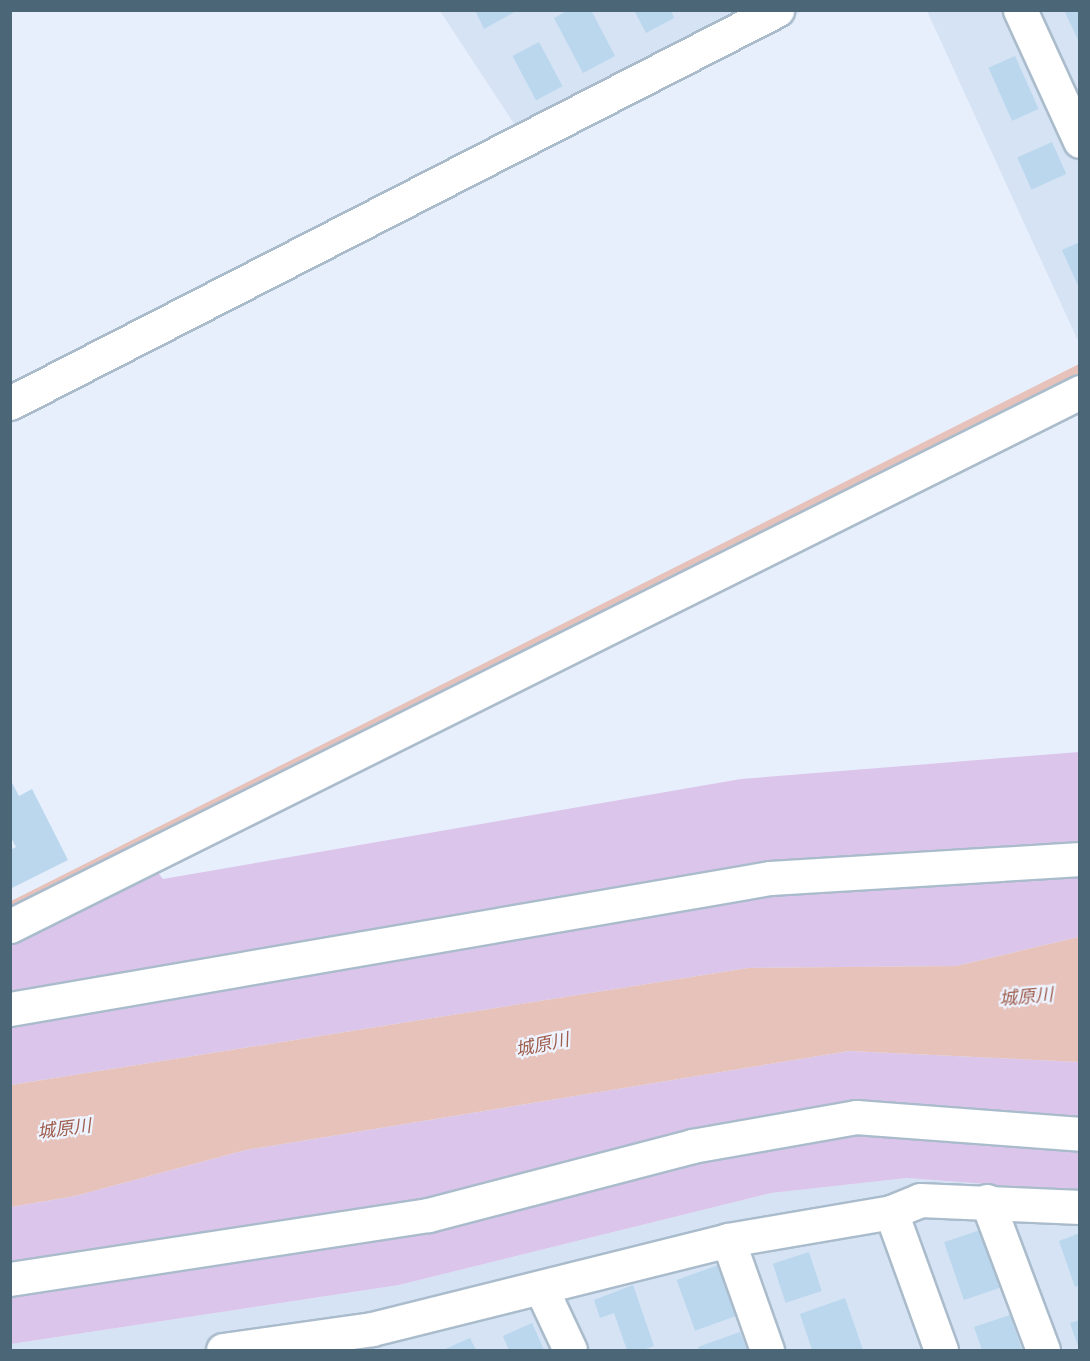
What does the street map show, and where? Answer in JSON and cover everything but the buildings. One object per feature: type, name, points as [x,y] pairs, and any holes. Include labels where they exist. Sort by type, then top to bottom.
[{"type":"street","points":[[10,403],[777,10]]},
{"type":"street","points":[[1020,10],[1080,141]]},
{"type":"street","points":[[10,926],[1080,392]]},
{"type":"street","points":[[10,1009],[770,878],[1080,859]]},
{"type":"street","points":[[10,1279],[428,1215],[692,1146],[856,1117],[1080,1134]]},
{"type":"street","points":[[223,1350],[377,1340],[541,1288],[728,1240],[891,1212],[920,1200],[987,1201],[1080,1207]]},
{"type":"street","points":[[987,1201],[1043,1350]]},
{"type":"street","points":[[891,1212],[941,1350]]},
{"type":"street","points":[[728,1240],[767,1350]]},
{"type":"street","points":[[541,1288],[570,1350]]},
{"type":"shaded area","points":[[440,11],[803,11],[530,148]]},
{"type":"shaded area","points":[[927,11],[1079,11],[1079,343]]},
{"type":"shaded area","points":[[1079,752],[1079,937],[956,966],[748,968],[11,1085],[11,937],[152,865],[163,879],[741,779]]},
{"type":"shaded area","points":[[849,1051],[1079,1062],[1079,1191],[907,1178],[771,1193],[399,1285],[11,1344],[11,1207],[75,1196],[246,1150]]},
{"type":"shaded area","points":[[907,1178],[1079,1191],[1079,1350],[11,1350],[11,1344],[399,1285],[771,1193]]},
{"type":"water","name":"城原川","points":[[1079,937],[1079,1062],[849,1051],[246,1150],[75,1196],[11,1207],[11,1085],[748,968],[956,966]]},
{"type":"waterway","points":[[10,906],[1080,368]]}]
